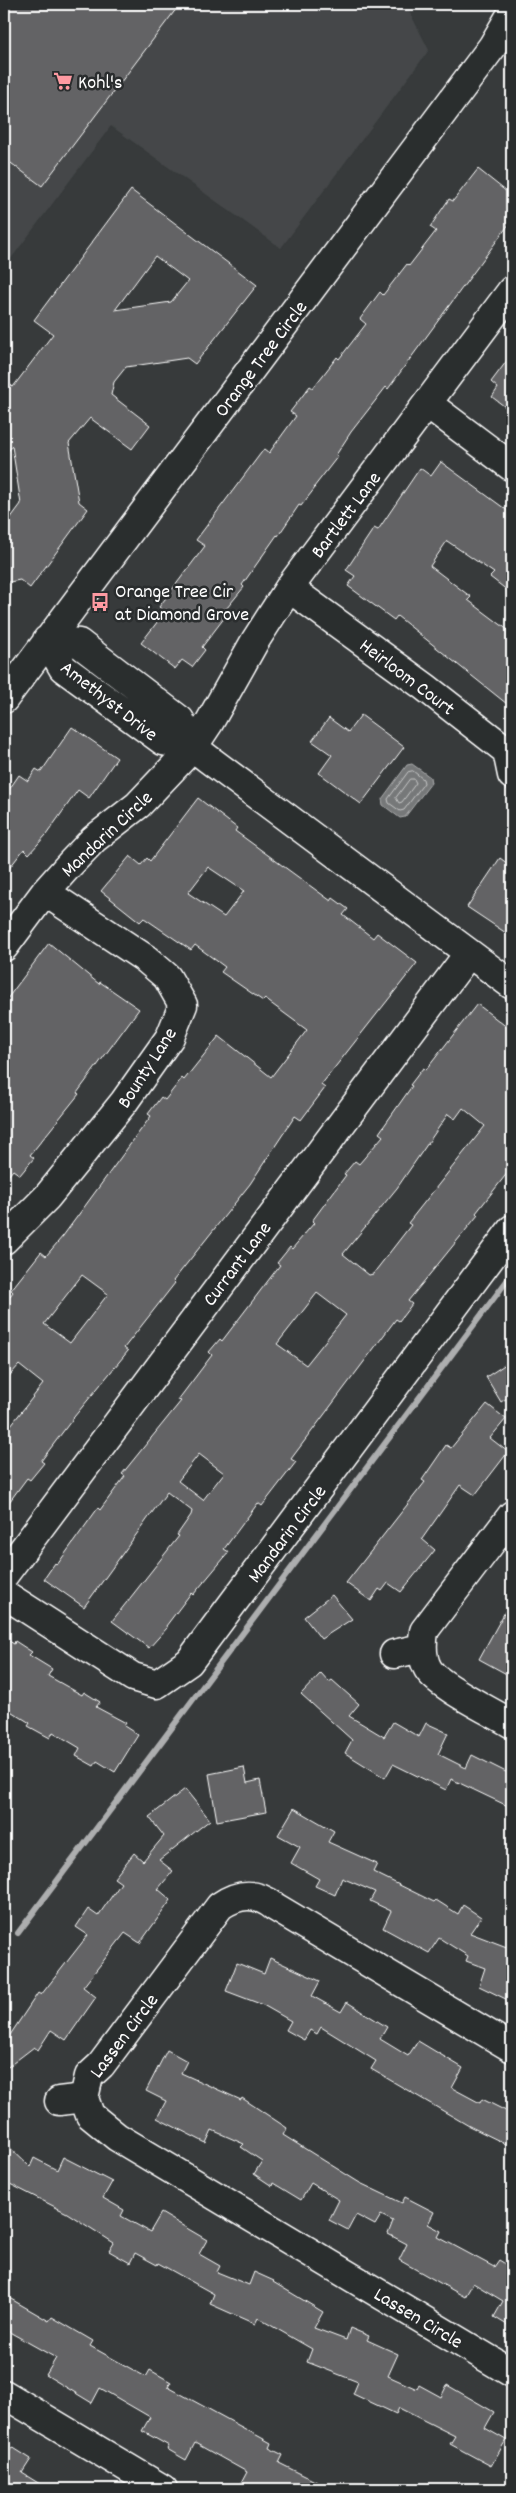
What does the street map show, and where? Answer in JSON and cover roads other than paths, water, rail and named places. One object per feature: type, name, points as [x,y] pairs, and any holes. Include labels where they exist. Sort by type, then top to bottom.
[{"type":"street","name":"Orange Tree Circle","points":[[4,699],[492,47],[512,13]]},
{"type":"street","name":"Bartlett Lane","points":[[193,747],[209,723],[255,641],[289,588],[512,290]]},
{"type":"street","points":[[428,404],[512,467]]},
{"type":"street","name":"Heirloom Court","points":[[289,588],[425,688],[506,751],[512,775]]},
{"type":"street","name":"Amethyst Drive","points":[[47,640],[79,643],[180,720],[193,747],[469,953]]},
{"type":"street","name":"Mandarin Circle","points":[[4,947],[45,892],[94,839],[138,805],[193,747]]},
{"type":"street","name":"Bounty Lane","points":[[4,1240],[47,1197],[124,1102],[170,1037],[183,1005],[167,978],[146,959],[45,892]]},
{"type":"street","points":[[469,953],[512,985]]},
{"type":"street","name":"Currant Lane","points":[[4,1575],[469,953]]},
{"type":"street","name":"Mandarin Circle","points":[[4,1594],[133,1677],[157,1684],[189,1662],[512,1229]]},
{"type":"street","points":[[512,1515],[424,1631],[422,1648],[424,1660],[435,1677],[512,1724]]},
{"type":"street","points":[[394,1654],[422,1648]]},
{"type":"street","name":"Lassen Circle","points":[[512,2048],[275,1907],[265,1899],[238,1888],[220,1906],[101,2065],[89,2076],[72,2100],[117,2137],[512,2373]]},
{"type":"street","points":[[4,2394],[163,2489]]},
{"type":"water","points":[[412,764],[430,777],[431,783],[405,817],[400,818],[383,805],[382,799],[407,765]]},
{"type":"waterway","points":[[18,1933],[512,1274]]},
{"type":"place","name":"Kohl's","points":[[63,81]]},
{"type":"place","name":"Orange Tree Cir at Diamond Grove","points":[[100,602]]}]
